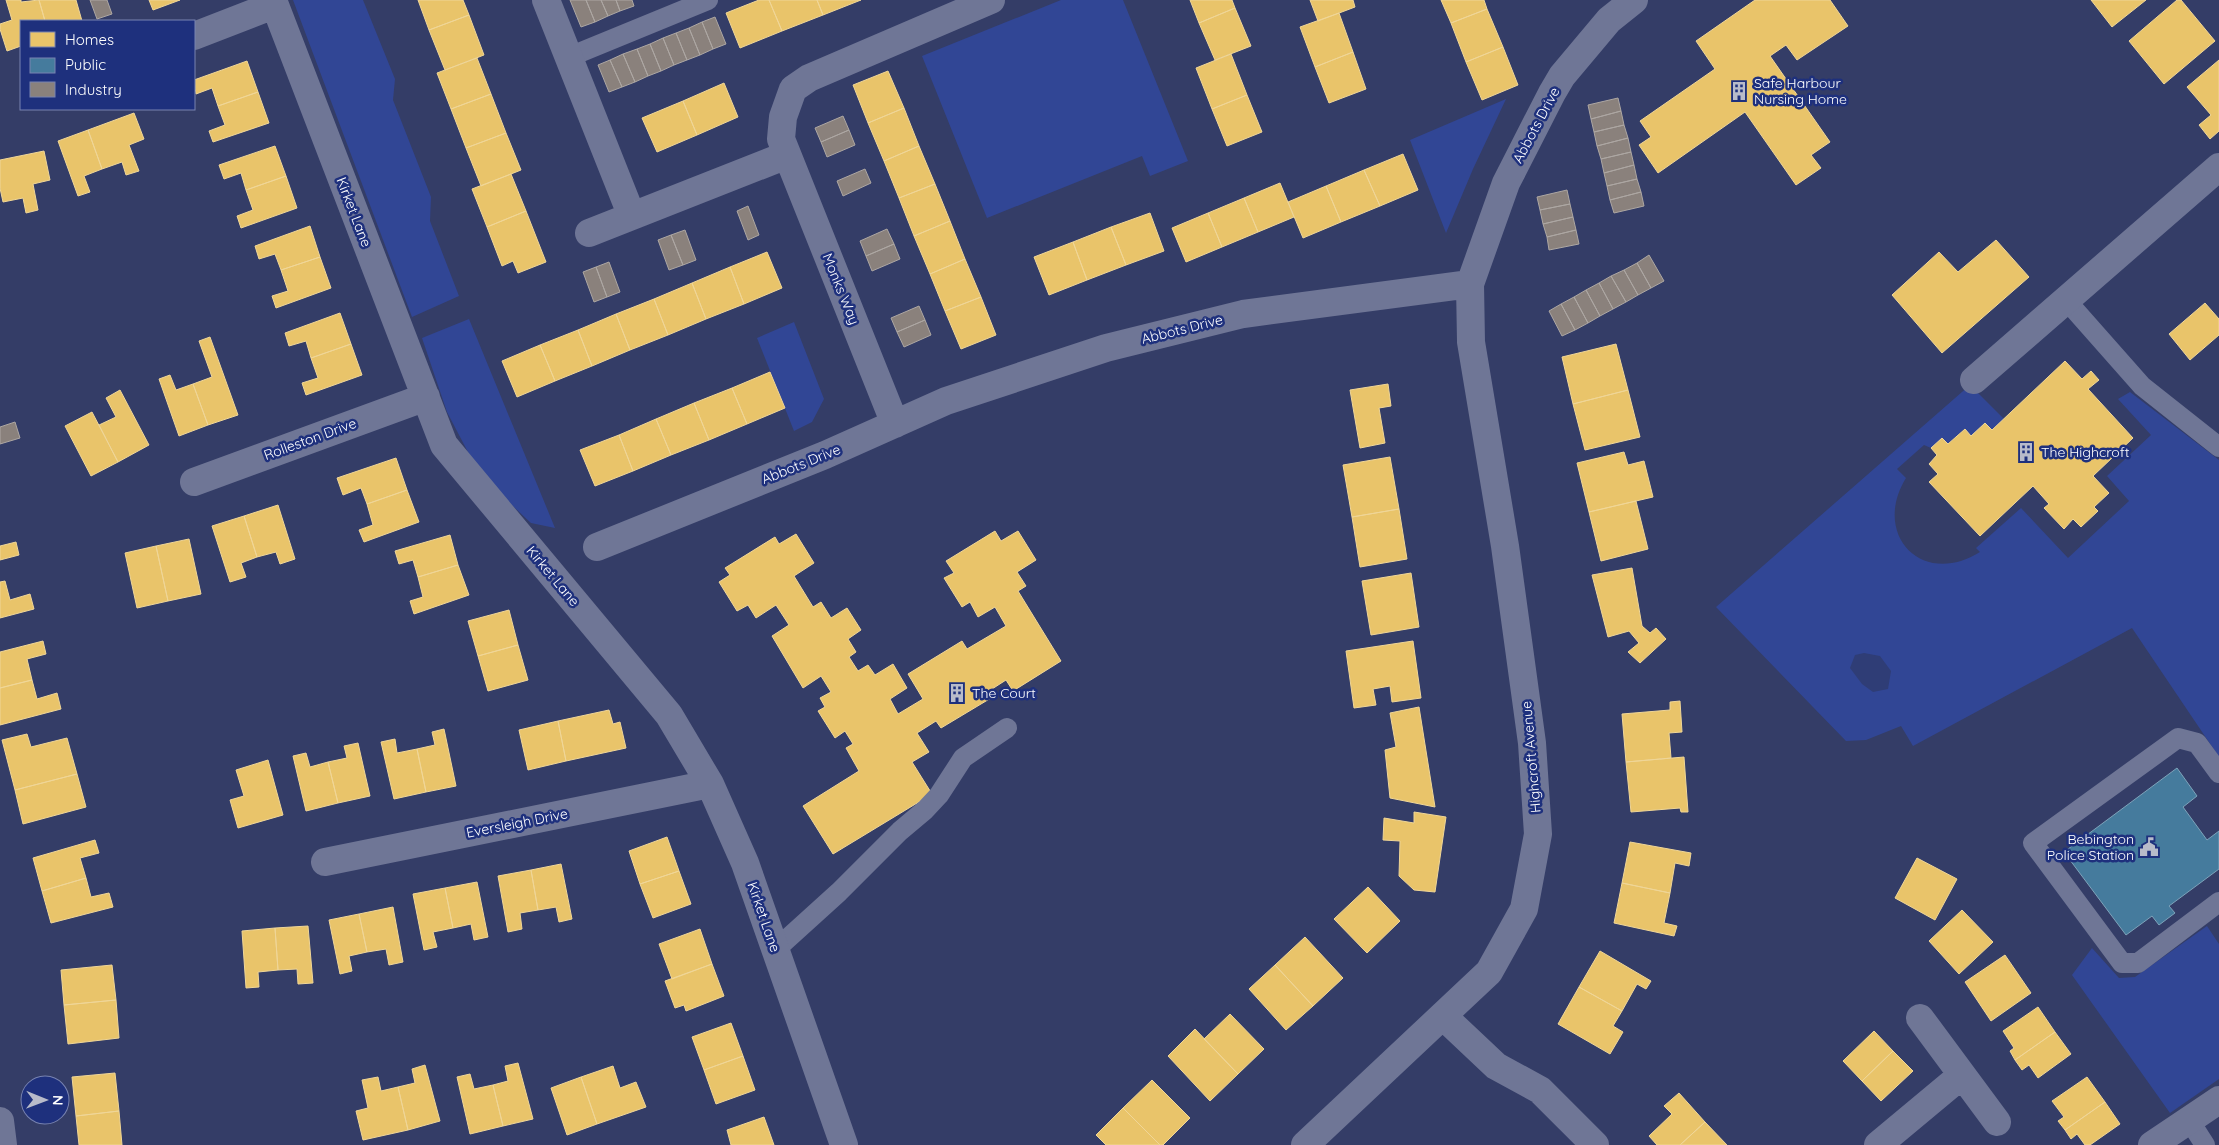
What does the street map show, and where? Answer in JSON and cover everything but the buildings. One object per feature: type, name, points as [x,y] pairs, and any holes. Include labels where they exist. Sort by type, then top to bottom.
[{"type":"street","points":[[546,0],[632,214]]},
{"type":"street","name":"Monks Way","points":[[895,424],[781,139],[782,117],[793,89],[809,78],[991,0]]},
{"type":"street","name":"Abbots Drive","points":[[596,547],[825,455],[946,401],[1106,348],[1243,314],[1470,284],[1506,183],[1552,93],[1562,76],[1609,20],[1634,0]]},
{"type":"street","points":[[195,36],[274,3]]},
{"type":"street","name":"Kirket Lane","points":[[274,3],[444,446],[669,715],[710,784],[745,863],[844,1145]]},
{"type":"street","points":[[589,233],[632,214],[787,155]]},
{"type":"street","points":[[1974,380],[2219,167]]},
{"type":"street","name":"Highcroft Avenue","points":[[1305,1145],[1489,972],[1524,909],[1538,834],[1532,743],[1508,565],[1471,342],[1470,284]]},
{"type":"street","name":"Rolleston Drive","points":[[194,482],[426,397]]},
{"type":"street","name":"Eversleigh Drive","points":[[324,862],[710,784]]},
{"type":"street","points":[[1443,1016],[1496,1066],[1540,1090],[1595,1145]]},
{"type":"street","points":[[1920,1018],[1997,1122]]},
{"type":"street","points":[[1878,1145],[1962,1075]]},
{"type":"street","points":[[2152,1145],[2219,1100]]},
{"type":"street","points":[[0,1121],[3,1145]]},
{"type":"lane","points":[[569,57],[708,0]]},
{"type":"lane","points":[[2066,300],[2142,386],[2219,447]]},
{"type":"lane","points":[[775,950],[839,892],[900,831],[925,810],[939,795],[963,758],[1007,728]]},
{"type":"lane","points":[[2219,774],[2197,743],[2178,738],[2033,843],[2122,963],[2138,962],[2219,902]]},
{"type":"lane","points":[[2189,1120],[2205,1145]]},
{"type":"shaded area","points":[[293,0],[363,0],[395,79],[393,100],[431,197],[430,221],[459,296],[412,317]]},
{"type":"shaded area","points":[[1061,0],[1123,0],[1188,161],[1150,176],[1142,156],[987,218],[922,56]]},
{"type":"shaded area","points":[[1506,99],[1473,169],[1446,233],[1410,140]]},
{"type":"shaded area","points":[[469,319],[555,528],[531,523],[502,496],[469,454],[447,412],[422,338]]},
{"type":"shaded area","points":[[794,322],[824,399],[812,422],[794,431],[757,338]]},
{"type":"shaded area","points":[[1970,385],[2004,419],[1992,430],[1985,423],[1971,436],[1964,429],[1948,444],[1942,438],[1931,448],[1924,445],[1897,469],[1906,478],[1897,499],[1895,519],[1899,536],[1909,550],[1922,559],[1939,564],[1959,561],[1980,552],[1976,548],[2021,508],[2068,558],[2129,501],[2107,476],[2151,435],[2118,399],[2130,392],[2219,460],[2219,757],[2132,628],[1913,746],[1901,726],[1866,740],[1846,741],[1716,607]]},
{"type":"shaded area","points":[[1864,653],[1880,656],[1891,671],[1888,689],[1873,692],[1862,684],[1850,668],[1855,655]]},
{"type":"shaded area","points":[[2207,926],[2219,944],[2219,1079],[2170,1113],[2072,975],[2092,948],[2119,978],[2135,977]]},
{"type":"place","name":"Safe Harbour Nursing Home","points":[[1739,91]]},
{"type":"place","name":"The Highcroft","points":[[2026,452]]},
{"type":"place","name":"The Court","points":[[957,693]]},
{"type":"place","name":"Bebington Police Station","points":[[2149,847]]}]
